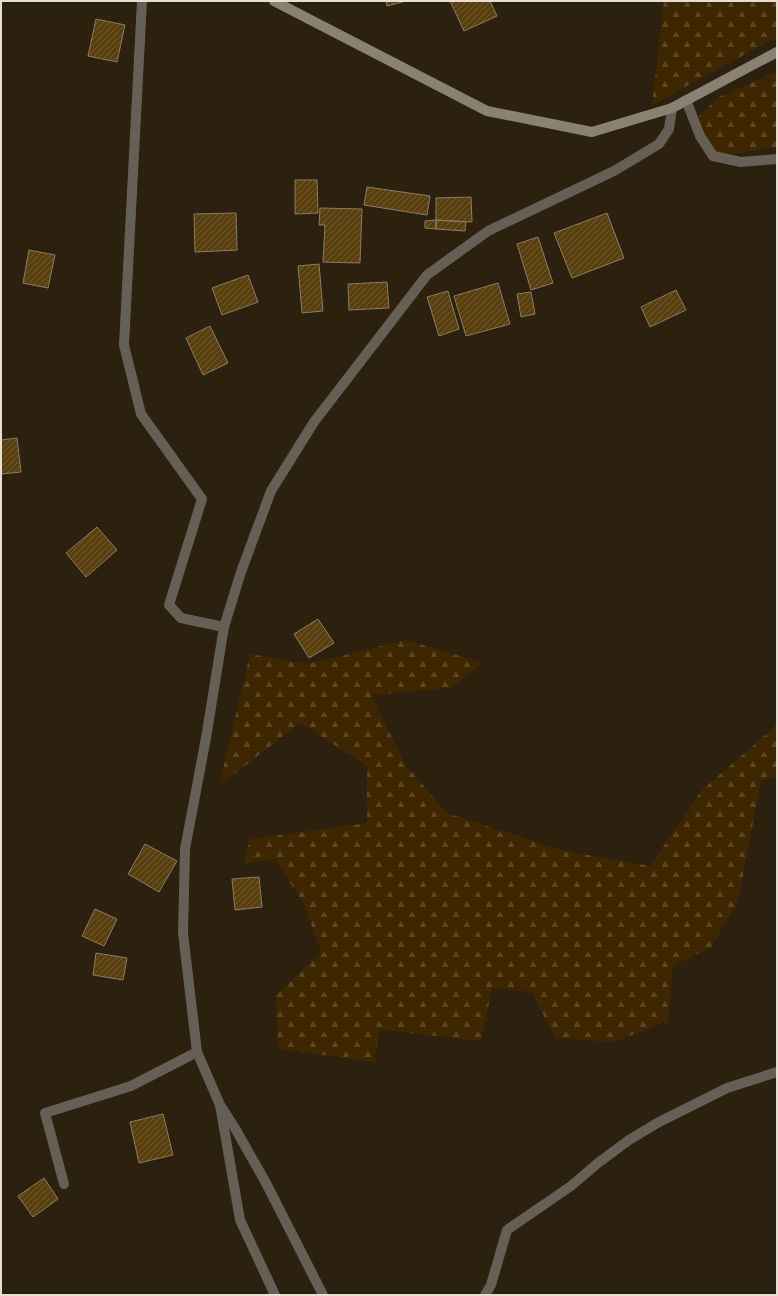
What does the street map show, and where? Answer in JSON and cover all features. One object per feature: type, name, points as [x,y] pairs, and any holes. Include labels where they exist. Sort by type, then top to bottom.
[{"type":"street","points":[[142,1],[124,345],[141,414],[202,499],[170,605],[181,618],[224,627]]},
{"type":"street","points":[[274,1],[487,111],[592,132],[672,108],[777,52]]},
{"type":"street","points":[[686,100],[700,136],[714,156],[741,162],[777,159]]},
{"type":"street","points":[[323,1295],[266,1183],[220,1105],[197,1052],[183,933],[185,849],[206,738],[224,627],[241,572],[271,491],[314,422],[427,275],[488,231],[614,171],[659,144],[669,129],[672,108]]},
{"type":"street","points":[[64,1184],[45,1113],[131,1086],[197,1052]]},
{"type":"street","points":[[485,1295],[491,1285],[508,1230],[571,1186],[598,1163],[629,1140],[659,1122],[726,1088],[777,1072]]},
{"type":"street","points":[[220,1105],[240,1220],[276,1295]]},
{"type":"green space","points":[[664,1],[777,1],[777,37],[652,105]]},
{"type":"green space","points":[[777,72],[777,147],[706,158],[697,118],[720,96]]},
{"type":"green space","points":[[406,640],[483,663],[451,688],[371,695],[405,764],[447,813],[565,851],[650,866],[702,790],[777,725],[777,776],[761,781],[738,901],[711,947],[673,966],[668,1021],[614,1042],[555,1038],[532,992],[492,988],[481,1041],[380,1030],[374,1062],[278,1049],[276,995],[321,952],[304,904],[275,859],[244,863],[250,839],[367,823],[367,766],[300,723],[219,786],[250,654],[307,664]]},
{"type":"building","points":[[386,1],[406,1],[387,6]]},
{"type":"building","points":[[450,1],[490,1],[497,16],[464,31]]},
{"type":"building","points":[[96,19],[125,25],[117,62],[88,56]]},
{"type":"building","points":[[295,180],[317,180],[318,213],[295,214]]},
{"type":"building","points":[[367,187],[430,196],[427,215],[364,205]]},
{"type":"building","points":[[471,197],[472,222],[436,220],[436,198]]},
{"type":"building","points":[[320,208],[362,209],[360,263],[323,262],[325,225],[319,225]]},
{"type":"building","points":[[236,213],[237,250],[195,252],[194,214]]},
{"type":"building","points":[[607,213],[624,258],[572,278],[554,233]]},
{"type":"building","points":[[436,220],[436,229],[425,228],[425,221]]},
{"type":"building","points":[[436,220],[466,222],[465,231],[436,229]]},
{"type":"building","points":[[538,237],[553,283],[531,290],[517,244]]},
{"type":"building","points":[[29,250],[55,255],[48,288],[23,283]]},
{"type":"building","points":[[319,264],[323,311],[302,313],[298,266]]},
{"type":"building","points":[[248,275],[258,302],[222,315],[212,288]]},
{"type":"building","points":[[387,282],[389,308],[349,310],[348,284]]},
{"type":"building","points":[[498,283],[510,324],[466,336],[454,296]]},
{"type":"building","points":[[676,290],[686,310],[650,327],[641,307]]},
{"type":"building","points":[[448,291],[459,329],[439,336],[427,297]]},
{"type":"building","points":[[531,292],[535,314],[521,317],[517,294]]},
{"type":"building","points":[[210,326],[228,363],[203,375],[186,338]]},
{"type":"building","points":[[17,438],[21,472],[1,474],[1,440]]},
{"type":"building","points":[[97,527],[117,550],[86,577],[66,553]]},
{"type":"building","points":[[318,619],[334,643],[309,658],[294,634]]},
{"type":"building","points":[[145,844],[177,861],[159,892],[128,874]]},
{"type":"building","points":[[259,877],[262,907],[235,910],[232,879]]},
{"type":"building","points":[[95,909],[117,919],[104,946],[82,936]]},
{"type":"building","points":[[96,953],[127,958],[123,980],[93,975]]},
{"type":"building","points":[[163,1114],[173,1155],[139,1163],[130,1122]]},
{"type":"building","points":[[44,1178],[58,1199],[33,1217],[18,1196]]}]
